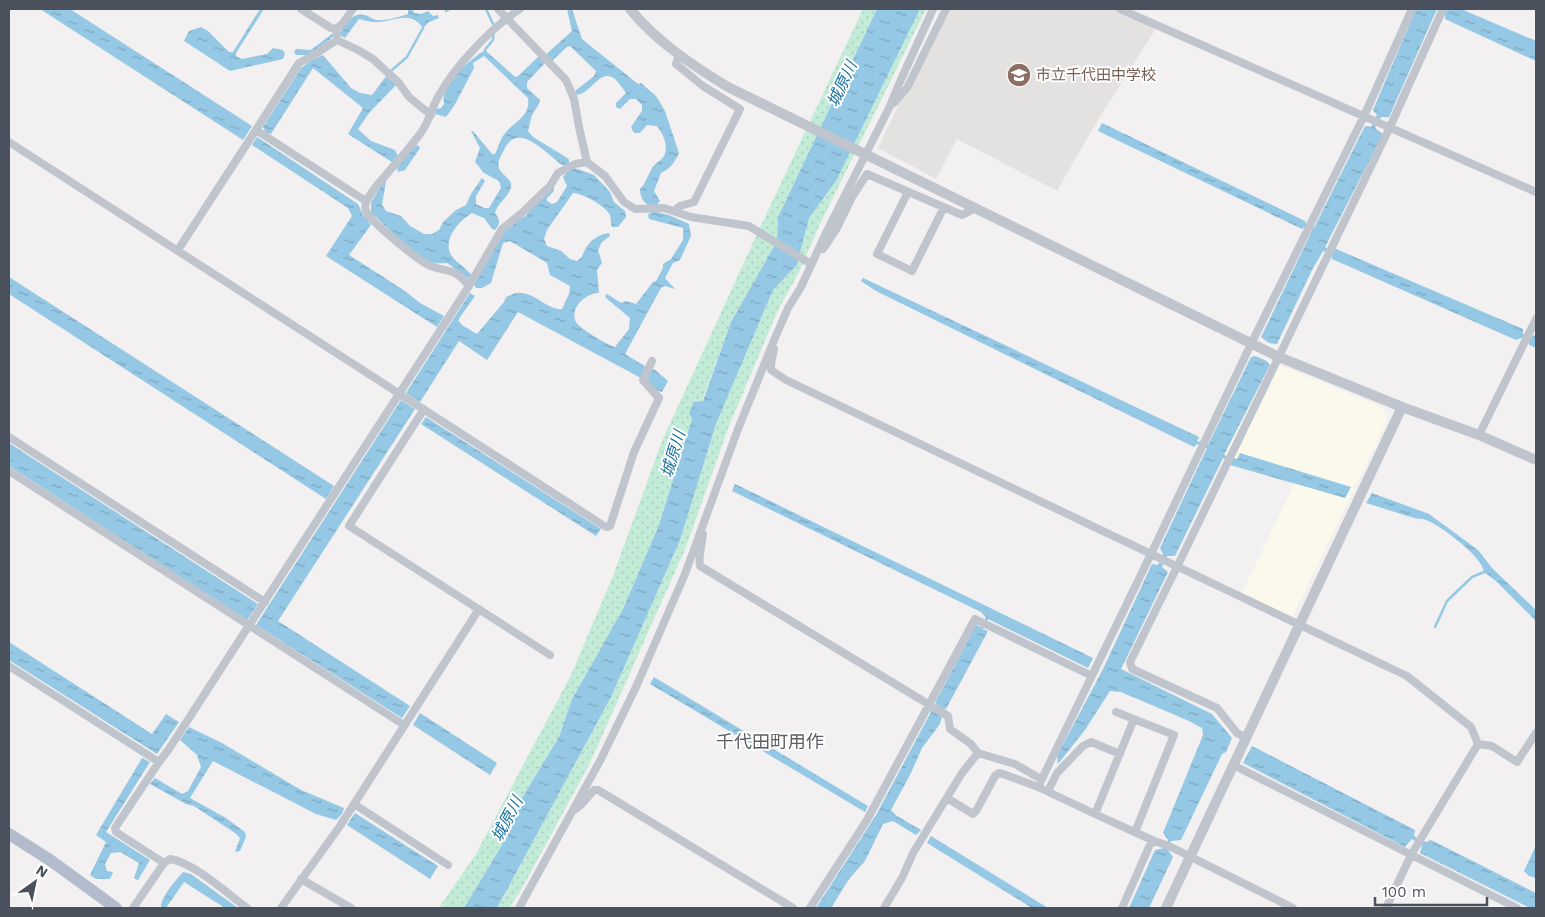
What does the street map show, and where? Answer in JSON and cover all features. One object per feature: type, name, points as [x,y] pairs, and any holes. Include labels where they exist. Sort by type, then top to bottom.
[{"type":"main road","points":[[9,834],[50,860],[116,908]]},
{"type":"street","points":[[301,9],[331,28],[358,50],[373,59],[399,83],[409,97],[430,115]]},
{"type":"street","points":[[178,250],[253,136],[298,63],[312,56],[337,34],[352,9]]},
{"type":"street","points":[[498,9],[566,80],[574,99],[587,162],[605,176],[624,202],[634,209],[664,208],[691,217],[749,226],[811,264]]},
{"type":"street","points":[[469,286],[452,270],[432,267],[422,262],[395,241],[370,216],[365,206],[366,201],[382,179],[421,133],[428,122],[438,97],[450,78],[490,33],[520,9]]},
{"type":"street","points":[[630,9],[665,44],[728,87],[1279,357],[1402,407],[1479,435],[1536,460]]},
{"type":"street","points":[[519,908],[601,759],[636,687],[685,574],[738,430],[788,308],[804,281],[890,106],[933,9]]},
{"type":"street","points":[[890,106],[907,88],[946,9]]},
{"type":"street","points":[[1120,9],[1536,192]]},
{"type":"street","points":[[1038,787],[1308,227],[1367,117],[1412,9]]},
{"type":"street","points":[[1246,738],[1238,733],[1217,708],[1132,669],[1130,662],[1330,252],[1386,126],[1442,11]]},
{"type":"street","points":[[674,211],[680,206],[694,202],[740,109],[703,86],[676,64],[679,55]]},
{"type":"street","points":[[253,136],[366,201]]},
{"type":"street","points":[[9,142],[606,527],[610,526],[634,452],[659,398],[643,380],[652,361]]},
{"type":"street","points":[[164,863],[116,832],[115,828],[250,626],[469,286],[502,229],[550,186],[558,173],[575,164],[587,162]]},
{"type":"street","points":[[818,253],[824,248],[837,228],[867,174],[962,215],[976,208]]},
{"type":"street","points":[[908,192],[877,254],[912,271],[944,207]]},
{"type":"street","points":[[1479,435],[1536,319]]},
{"type":"street","points":[[775,338],[771,370],[786,380],[1406,676],[1471,727],[1478,744]]},
{"type":"street","points":[[1166,908],[1402,407]]},
{"type":"street","points":[[424,410],[350,526],[550,655]]},
{"type":"street","points":[[9,437],[265,602]]},
{"type":"street","points":[[9,471],[404,725]]},
{"type":"street","points":[[703,526],[700,566],[948,716],[950,729],[971,744],[978,753],[1015,764],[1041,779]]},
{"type":"street","points":[[281,908],[354,804],[479,610]]},
{"type":"street","points":[[810,908],[867,820],[975,619],[1092,676]]},
{"type":"street","points":[[9,666],[159,762]]},
{"type":"street","points":[[1116,712],[1174,735],[1135,832]]},
{"type":"street","points":[[1095,814],[1134,719]]},
{"type":"street","points":[[1478,744],[1492,746],[1517,762],[1536,733]]},
{"type":"street","points":[[1048,791],[1057,773],[1083,746],[1091,742],[1120,754]]},
{"type":"street","points":[[1386,908],[1411,855],[1478,744]]},
{"type":"street","points":[[884,908],[902,878],[913,853],[962,773],[978,753]]},
{"type":"street","points":[[1233,765],[1518,908]]},
{"type":"street","points":[[948,798],[973,814],[995,776],[999,773],[1048,791],[1152,840],[1168,845],[1294,908]]},
{"type":"street","points":[[573,810],[581,805],[594,790],[598,790],[793,908]]},
{"type":"street","points":[[354,804],[448,865]]},
{"type":"street","points":[[1122,908],[1152,840]]},
{"type":"street","points":[[133,908],[164,863],[170,859],[178,860],[197,872],[247,908]]},
{"type":"street","points":[[301,878],[351,908]]},
{"type":"shaded area","name":"市立千代田中学校","points":[[944,9],[1115,9],[1157,27],[1096,123],[1057,191],[957,139],[936,179],[878,148]]},
{"type":"shaded area","points":[[1265,359],[1379,406],[1387,414],[1386,423],[1292,618],[1241,595],[1297,478],[1217,454]]},
{"type":"green space","points":[[863,9],[877,9],[778,217],[777,241],[731,322],[702,401],[694,402],[689,413],[692,419],[659,525],[623,609],[572,699],[559,737],[516,808],[505,840],[464,908],[439,908],[476,854],[571,675],[613,576],[662,441]]},
{"type":"green space","points":[[920,9],[926,9],[819,226],[800,270],[777,312],[729,426],[686,547],[590,763],[521,890],[509,908],[497,908],[611,697],[680,540],[716,424],[773,290],[797,265],[809,218],[836,181]]},
{"type":"water","points":[[40,9],[70,9],[252,126],[243,140]]},
{"type":"water","points":[[260,9],[264,9],[236,53],[236,56],[242,59],[267,54],[273,48],[283,50],[285,54],[283,59],[230,71],[184,41],[189,31],[201,27],[208,31],[229,52],[233,52]]},
{"type":"water","points":[[408,9],[412,9],[414,13],[421,14],[428,11],[433,16],[438,15],[439,18],[429,22],[423,28],[418,22],[407,18],[375,22],[359,19],[345,38],[340,35],[334,36],[312,53],[315,59],[323,55],[351,88],[360,93],[372,95],[387,75],[397,84],[369,113],[358,129],[371,141],[395,150],[398,156],[392,162],[348,134],[363,108],[313,68],[271,134],[266,133],[263,127],[301,68],[312,60],[309,55],[296,55],[294,52],[296,49],[311,50],[333,33],[341,31],[354,16],[361,14],[376,20],[384,20],[408,14]]},
{"type":"water","points":[[567,9],[572,9],[582,39],[656,96],[665,111],[679,153],[672,165],[661,173],[654,191],[660,201],[656,206],[656,212],[669,215],[689,224],[691,236],[680,260],[673,263],[665,278],[675,289],[665,286],[661,288],[625,354],[651,370],[654,369],[668,381],[662,392],[659,391],[644,379],[518,312],[487,360],[459,341],[420,402],[406,393],[470,293],[475,296],[458,320],[462,325],[477,334],[504,302],[506,297],[514,293],[529,295],[551,307],[562,309],[569,294],[570,286],[550,275],[547,263],[510,241],[503,243],[491,283],[482,288],[476,288],[474,285],[502,232],[526,216],[533,206],[554,187],[554,191],[547,198],[547,201],[552,204],[557,202],[567,186],[563,177],[567,172],[575,168],[594,175],[610,192],[614,202],[625,211],[626,217],[618,227],[612,227],[610,216],[605,209],[587,197],[573,193],[547,230],[544,239],[547,246],[561,251],[570,259],[577,261],[581,258],[592,240],[600,235],[609,233],[610,236],[602,242],[598,250],[602,263],[597,270],[599,293],[584,298],[577,307],[574,317],[582,328],[615,347],[629,329],[630,318],[605,296],[607,294],[621,303],[626,301],[636,304],[653,282],[656,281],[663,268],[663,264],[671,259],[683,240],[683,228],[649,219],[650,206],[644,201],[641,194],[640,189],[652,168],[664,156],[665,140],[659,129],[657,126],[647,125],[640,133],[634,133],[631,127],[642,111],[642,105],[636,99],[630,99],[620,109],[616,107],[616,103],[626,93],[616,80],[611,77],[601,78],[587,90],[577,95],[575,91],[594,76],[596,71],[570,46],[552,61],[546,62],[527,82],[527,88],[540,100],[532,115],[528,131],[533,137],[569,159],[569,163],[566,166],[562,165],[540,147],[524,138],[516,138],[510,142],[501,156],[499,168],[509,179],[511,187],[496,209],[495,213],[499,223],[495,230],[492,229],[484,218],[472,213],[458,225],[449,243],[451,255],[472,277],[469,279],[447,263],[431,262],[417,254],[375,216],[368,221],[371,225],[349,255],[405,291],[420,303],[444,316],[437,327],[326,256],[352,216],[348,208],[252,145],[257,137],[358,204],[364,217],[371,212],[371,202],[385,180],[382,205],[386,211],[401,216],[410,226],[424,234],[432,234],[439,230],[443,222],[456,210],[466,205],[482,178],[485,181],[476,196],[476,204],[489,208],[501,188],[499,181],[484,173],[475,162],[480,148],[471,131],[492,154],[495,154],[503,136],[524,115],[528,105],[528,98],[484,56],[473,63],[474,68],[446,117],[435,114],[436,109],[441,108],[444,104],[446,90],[450,83],[467,64],[485,50],[517,77],[539,56],[542,58],[572,31]]},
{"type":"water","name":"城原川","points":[[877,9],[920,9],[836,181],[809,218],[797,265],[773,290],[716,424],[680,540],[611,697],[497,908],[464,908],[505,840],[516,808],[559,737],[572,699],[623,609],[659,525],[692,419],[689,413],[694,402],[703,401],[731,322],[777,241],[778,217]]},
{"type":"water","points":[[1416,9],[1437,9],[1389,117],[1381,117],[1375,128],[1383,134],[1325,247],[1333,251],[1336,249],[1523,329],[1523,334],[1531,338],[1534,335],[1536,336],[1536,348],[1521,338],[1516,340],[1332,259],[1332,255],[1323,251],[1277,344],[1269,343],[1261,337],[1312,231],[1304,227],[1302,229],[1098,131],[1102,123],[1305,221],[1306,224],[1314,228],[1365,126],[1371,127],[1377,115],[1373,110]]},
{"type":"water","points":[[1437,9],[1461,9],[1536,41],[1536,61],[1445,19],[1445,13]]},
{"type":"water","points":[[418,145],[420,148],[405,170],[398,172],[397,167],[408,151]]},
{"type":"water","points":[[9,277],[334,486],[326,499],[9,294]]},
{"type":"water","points":[[863,278],[1199,437],[1197,441],[1208,445],[1251,357],[1255,356],[1267,361],[1270,365],[1224,455],[1237,459],[1240,453],[1351,487],[1345,498],[1230,465],[1232,461],[1223,458],[1175,556],[1167,556],[1162,567],[1168,572],[1121,669],[1212,714],[1232,738],[1226,752],[1222,754],[1181,840],[1171,841],[1168,850],[1173,857],[1149,908],[1129,908],[1155,850],[1164,848],[1168,840],[1163,833],[1203,735],[1202,728],[1121,692],[1110,691],[1085,730],[1058,764],[1057,756],[1103,669],[1152,564],[1158,565],[1163,554],[1160,548],[1207,448],[1197,444],[1194,447],[876,291],[861,281]]},
{"type":"water","points":[[401,400],[415,409],[278,621],[410,706],[402,718],[256,625]]},
{"type":"water","points":[[426,417],[601,529],[596,536],[421,424]]},
{"type":"water","points":[[9,443],[258,604],[247,620],[9,466]]},
{"type":"water","points":[[735,484],[1093,658],[1088,668],[988,619],[983,629],[988,631],[946,709],[942,708],[938,714],[942,716],[940,724],[922,748],[891,810],[897,816],[921,830],[916,835],[893,821],[883,824],[865,861],[849,879],[831,908],[816,908],[876,815],[932,710],[936,712],[939,706],[935,703],[976,625],[981,627],[986,618],[981,612],[732,491]]},
{"type":"water","points":[[1372,493],[1429,514],[1478,550],[1492,568],[1536,610],[1536,621],[1496,581],[1484,572],[1476,558],[1460,542],[1424,519],[1414,518],[1366,503]]},
{"type":"water","points":[[9,642],[152,734],[166,714],[179,722],[157,754],[9,660]]},
{"type":"water","points":[[654,677],[868,806],[865,812],[650,684]]},
{"type":"water","points":[[420,713],[497,763],[490,775],[413,725]]},
{"type":"water","points":[[189,727],[222,743],[301,790],[344,808],[342,814],[336,820],[316,814],[213,761],[190,798],[226,818],[245,832],[246,837],[240,851],[235,852],[240,838],[235,833],[194,806],[186,804],[150,784],[155,778],[182,794],[188,791],[201,767],[197,755],[180,740]]},
{"type":"water","points":[[1252,746],[1415,830],[1414,836],[1426,842],[1431,840],[1536,893],[1536,908],[1530,908],[1420,853],[1422,846],[1412,839],[1405,847],[1243,763]]},
{"type":"water","points":[[142,758],[150,762],[106,832],[150,860],[138,880],[134,878],[139,863],[120,852],[111,853],[105,864],[107,871],[113,872],[110,879],[96,879],[90,875],[106,842],[96,835]]},
{"type":"water","points":[[355,813],[438,866],[430,879],[347,825]]},
{"type":"water","points":[[931,836],[1048,908],[1032,908],[927,843]]},
{"type":"water","points":[[1536,845],[1536,878],[1529,876],[1524,871]]},
{"type":"water","points":[[183,872],[191,874],[238,908],[225,908],[184,882],[166,908],[161,908],[165,895]]},
{"type":"waterway","points":[[446,11],[450,9]]},
{"type":"waterway","points":[[486,9],[493,24]]},
{"type":"waterway","points":[[392,70],[407,57],[423,28]]},
{"type":"waterway","points":[[485,50],[492,41],[493,34]]},
{"type":"waterway","points":[[1435,627],[1447,601],[1472,577],[1484,572]]},
{"type":"place","name":"市立千代田中学校","points":[[1019,75]]},
{"type":"district","name":"千代田町用作","points":[[770,741]]}]
